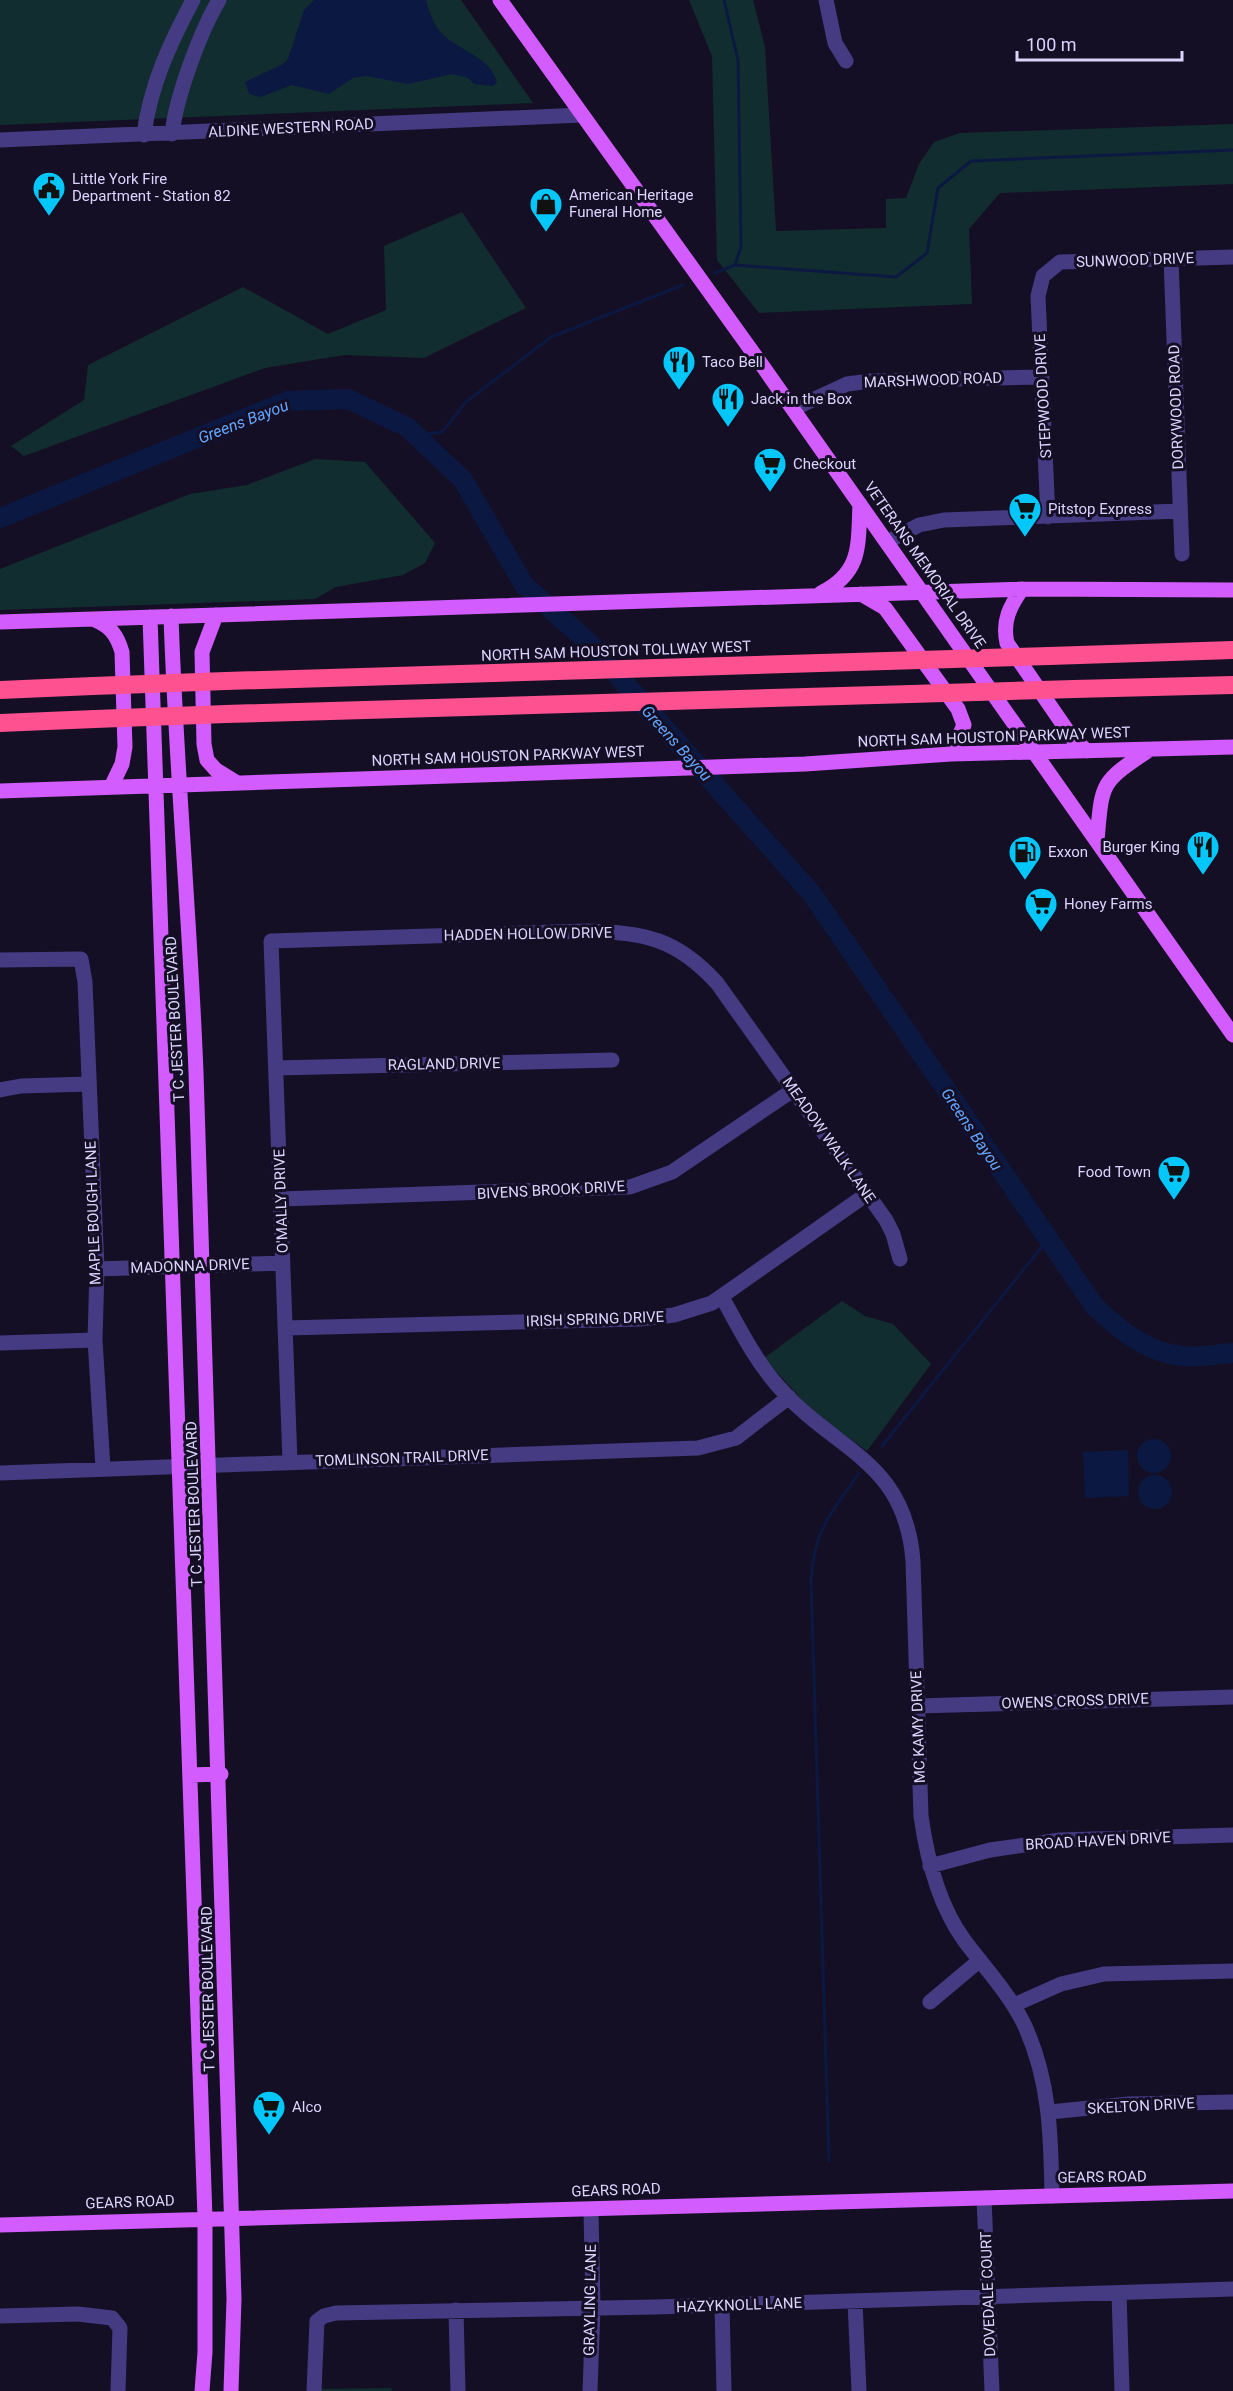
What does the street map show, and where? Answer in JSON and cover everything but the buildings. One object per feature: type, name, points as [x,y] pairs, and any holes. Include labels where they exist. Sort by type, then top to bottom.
[{"type":"highway","name":"NORTH SAM HOUSTON TOLLWAY WEST","points":[[0,690],[1233,650]]},
{"type":"highway","points":[[0,723],[226,714],[1233,685]]},
{"type":"main road","name":"VETERANS MEMORIAL DRIVE","points":[[500,0],[793,409],[1233,1035]]},
{"type":"main road","points":[[815,595],[839,584],[852,569],[858,551],[860,504]]},
{"type":"main road","points":[[1022,589],[1011,606],[1004,629],[1007,643],[1073,739],[1087,751]]},
{"type":"main road","points":[[0,622],[1022,589],[1233,590]]},
{"type":"main road","points":[[860,594],[870,597],[885,608],[958,709],[964,725],[951,754]]},
{"type":"main road","points":[[216,615],[202,652],[204,744],[207,760],[216,770],[237,783]]},
{"type":"main road","name":"T C JESTER BOULEVARD","points":[[171,616],[178,785],[192,971],[211,1464],[234,2299],[231,2391]]},
{"type":"main road","name":"T C JESTER BOULEVARD","points":[[150,617],[168,1077],[205,2218],[205,2352],[202,2391]]},
{"type":"main road","points":[[93,619],[108,626],[118,637],[122,652],[125,747],[122,764],[111,788]]},
{"type":"main road","name":"NORTH SAM HOUSTON PARKWAY WEST","points":[[0,791],[806,764],[951,754],[1233,747]]},
{"type":"main road","points":[[1097,841],[1100,805],[1105,784],[1114,774],[1150,749]]},
{"type":"main road","points":[[168,1077],[196,1076]]},
{"type":"main road","points":[[190,1775],[220,1774]]},
{"type":"main road","points":[[199,2025],[226,2024]]},
{"type":"main road","name":"GEARS ROAD","points":[[0,2225],[1233,2191]]},
{"type":"street","points":[[144,135],[153,87],[170,42],[193,0]]},
{"type":"street","points":[[172,134],[190,69],[210,16],[219,0]]},
{"type":"street","points":[[826,0],[835,43],[846,61]]},
{"type":"street","name":"ALDINE WESTERN ROAD","points":[[0,140],[582,115]]},
{"type":"street","name":"SUNWOOD DRIVE","points":[[1043,276],[1060,262],[1233,257]]},
{"type":"street","name":"DORYWOOD ROAD","points":[[1171,259],[1182,555]]},
{"type":"street","name":"STEPWOOD DRIVE","points":[[1043,276],[1038,296],[1048,517]]},
{"type":"street","name":"MARSHWOOD ROAD","points":[[793,409],[839,387],[871,381],[1042,377]]},
{"type":"street","points":[[887,542],[919,525],[944,520],[1180,511]]},
{"type":"street","name":"HADDEN HOLLOW DRIVE","points":[[271,941],[587,932],[631,933],[664,941],[691,958],[717,983],[747,1026]]},
{"type":"street","name":"O'MALLY DRIVE","points":[[271,941],[291,1462]]},
{"type":"street","name":"MAPLE BOUGH LANE","points":[[0,960],[50,957],[81,959],[85,982],[97,1269],[95,1340],[103,1468]]},
{"type":"street","name":"MEADOW WALK LANE","points":[[747,1026],[867,1194],[893,1234],[900,1259]]},
{"type":"street","name":"RAGLAND DRIVE","points":[[276,1068],[612,1060]]},
{"type":"street","points":[[0,1090],[21,1086],[89,1084]]},
{"type":"street","name":"BIVENS BROOK DRIVE","points":[[281,1199],[630,1187],[658,1178],[682,1166],[793,1090]]},
{"type":"street","name":"IRISH SPRING DRIVE","points":[[286,1328],[658,1318],[695,1310],[722,1297],[867,1194]]},
{"type":"street","name":"MADONNA DRIVE","points":[[97,1269],[283,1263]]},
{"type":"street","name":"MC KAMY DRIVE","points":[[722,1297],[761,1365],[789,1397],[870,1464],[884,1479],[904,1512],[910,1531],[913,1561],[921,1816],[930,1866],[948,1913],[1014,2005],[1039,2064],[1050,2112],[1052,2196]]},
{"type":"street","points":[[0,1342],[95,1340]]},
{"type":"street","name":"TOMLINSON TRAIL DRIVE","points":[[0,1473],[698,1448],[736,1438],[789,1397]]},
{"type":"street","name":"OWENS CROSS DRIVE","points":[[917,1706],[1233,1697]]},
{"type":"street","name":"BROAD HAVEN DRIVE","points":[[930,1866],[990,1850],[1060,1840],[1233,1835]]},
{"type":"street","points":[[930,2002],[980,1960]]},
{"type":"street","points":[[1014,2005],[1061,1984],[1104,1974],[1233,1971]]},
{"type":"street","name":"SKELTON DRIVE","points":[[1050,2112],[1129,2104],[1233,2102]]},
{"type":"street","name":"DOVEDALE COURT","points":[[984,2198],[992,2391]]},
{"type":"street","name":"GRAYLING LANE","points":[[590,2391],[591,2210]]},
{"type":"street","name":"HAZYKNOLL LANE","points":[[314,2391],[317,2322],[324,2316],[336,2313],[855,2302],[1233,2289]]},
{"type":"street","points":[[1119,2293],[1122,2391]]},
{"type":"street","points":[[855,2302],[859,2391]]},
{"type":"street","points":[[722,2305],[724,2391]]},
{"type":"street","points":[[456,2310],[458,2391]]},
{"type":"street","points":[[0,2316],[78,2314],[112,2318],[120,2328],[118,2388]]},
{"type":"green space","points":[[0,0],[461,0],[533,103],[0,125]]},
{"type":"green space","points":[[689,0],[753,0],[765,47],[776,231],[886,228],[886,199],[906,198],[919,164],[934,142],[960,133],[1233,124],[1233,184],[1000,193],[969,229],[972,304],[759,313],[717,260],[712,56]]},
{"type":"green space","points":[[462,212],[526,308],[424,358],[344,355],[265,368],[24,456],[11,446],[84,400],[88,365],[243,287],[328,334],[386,310],[384,246]]},
{"type":"green space","points":[[315,459],[365,462],[435,543],[425,563],[403,575],[336,587],[315,599],[0,610],[0,569],[190,494],[247,485]]},
{"type":"green space","points":[[842,1301],[865,1316],[893,1324],[931,1364],[867,1451],[813,1412],[764,1358]]},
{"type":"green space","points":[[391,2388],[392,2391],[318,2391],[319,2389]]},
{"type":"water","points":[[314,0],[426,0],[439,30],[487,65],[497,82],[493,86],[474,84],[468,78],[452,74],[408,84],[367,76],[353,78],[329,94],[292,85],[261,97],[249,94],[245,82],[283,64],[288,59],[304,10]]},
{"type":"water","points":[[1154,1439],[1166,1444],[1171,1456],[1166,1468],[1154,1473],[1142,1468],[1137,1456],[1142,1444]]},
{"type":"water","points":[[1128,1450],[1129,1496],[1085,1498],[1083,1452]]},
{"type":"water","points":[[1155,1475],[1167,1480],[1172,1492],[1167,1504],[1155,1509],[1143,1504],[1138,1492],[1143,1480]]},
{"type":"waterway","points":[[724,0],[738,60],[741,247],[735,265]]},
{"type":"waterway","points":[[715,273],[735,265],[896,277],[927,253],[938,188],[971,161],[1233,150]]},
{"type":"waterway","points":[[416,435],[442,432],[466,402],[551,337],[683,285]]},
{"type":"waterway","name":"Greens Bayou","points":[[0,518],[288,401],[348,399],[407,427],[463,480],[524,585],[588,642],[812,894],[1095,1307],[1134,1339],[1157,1350],[1188,1356],[1233,1353]]},
{"type":"waterway","points":[[882,1446],[1048,1239]]},
{"type":"waterway","points":[[829,2161],[811,1581],[816,1548],[825,1523],[859,1473]]},
{"type":"place","name":"Little York Fire Department - Station 82","points":[[49,217]]},
{"type":"place","name":"American Heritage Funeral Home","points":[[546,233]]},
{"type":"place","name":"Taco Bell","points":[[679,391]]},
{"type":"place","name":"Jack in the Box","points":[[728,428]]},
{"type":"place","name":"Checkout","points":[[770,493]]},
{"type":"place","name":"Pitstop Express","points":[[1025,538]]},
{"type":"place","name":"Burger King","points":[[1203,876]]},
{"type":"place","name":"Exxon","points":[[1025,881]]},
{"type":"place","name":"Honey Farms","points":[[1041,933]]},
{"type":"place","name":"Food Town","points":[[1174,1201]]},
{"type":"place","name":"Alco","points":[[269,2136]]}]
